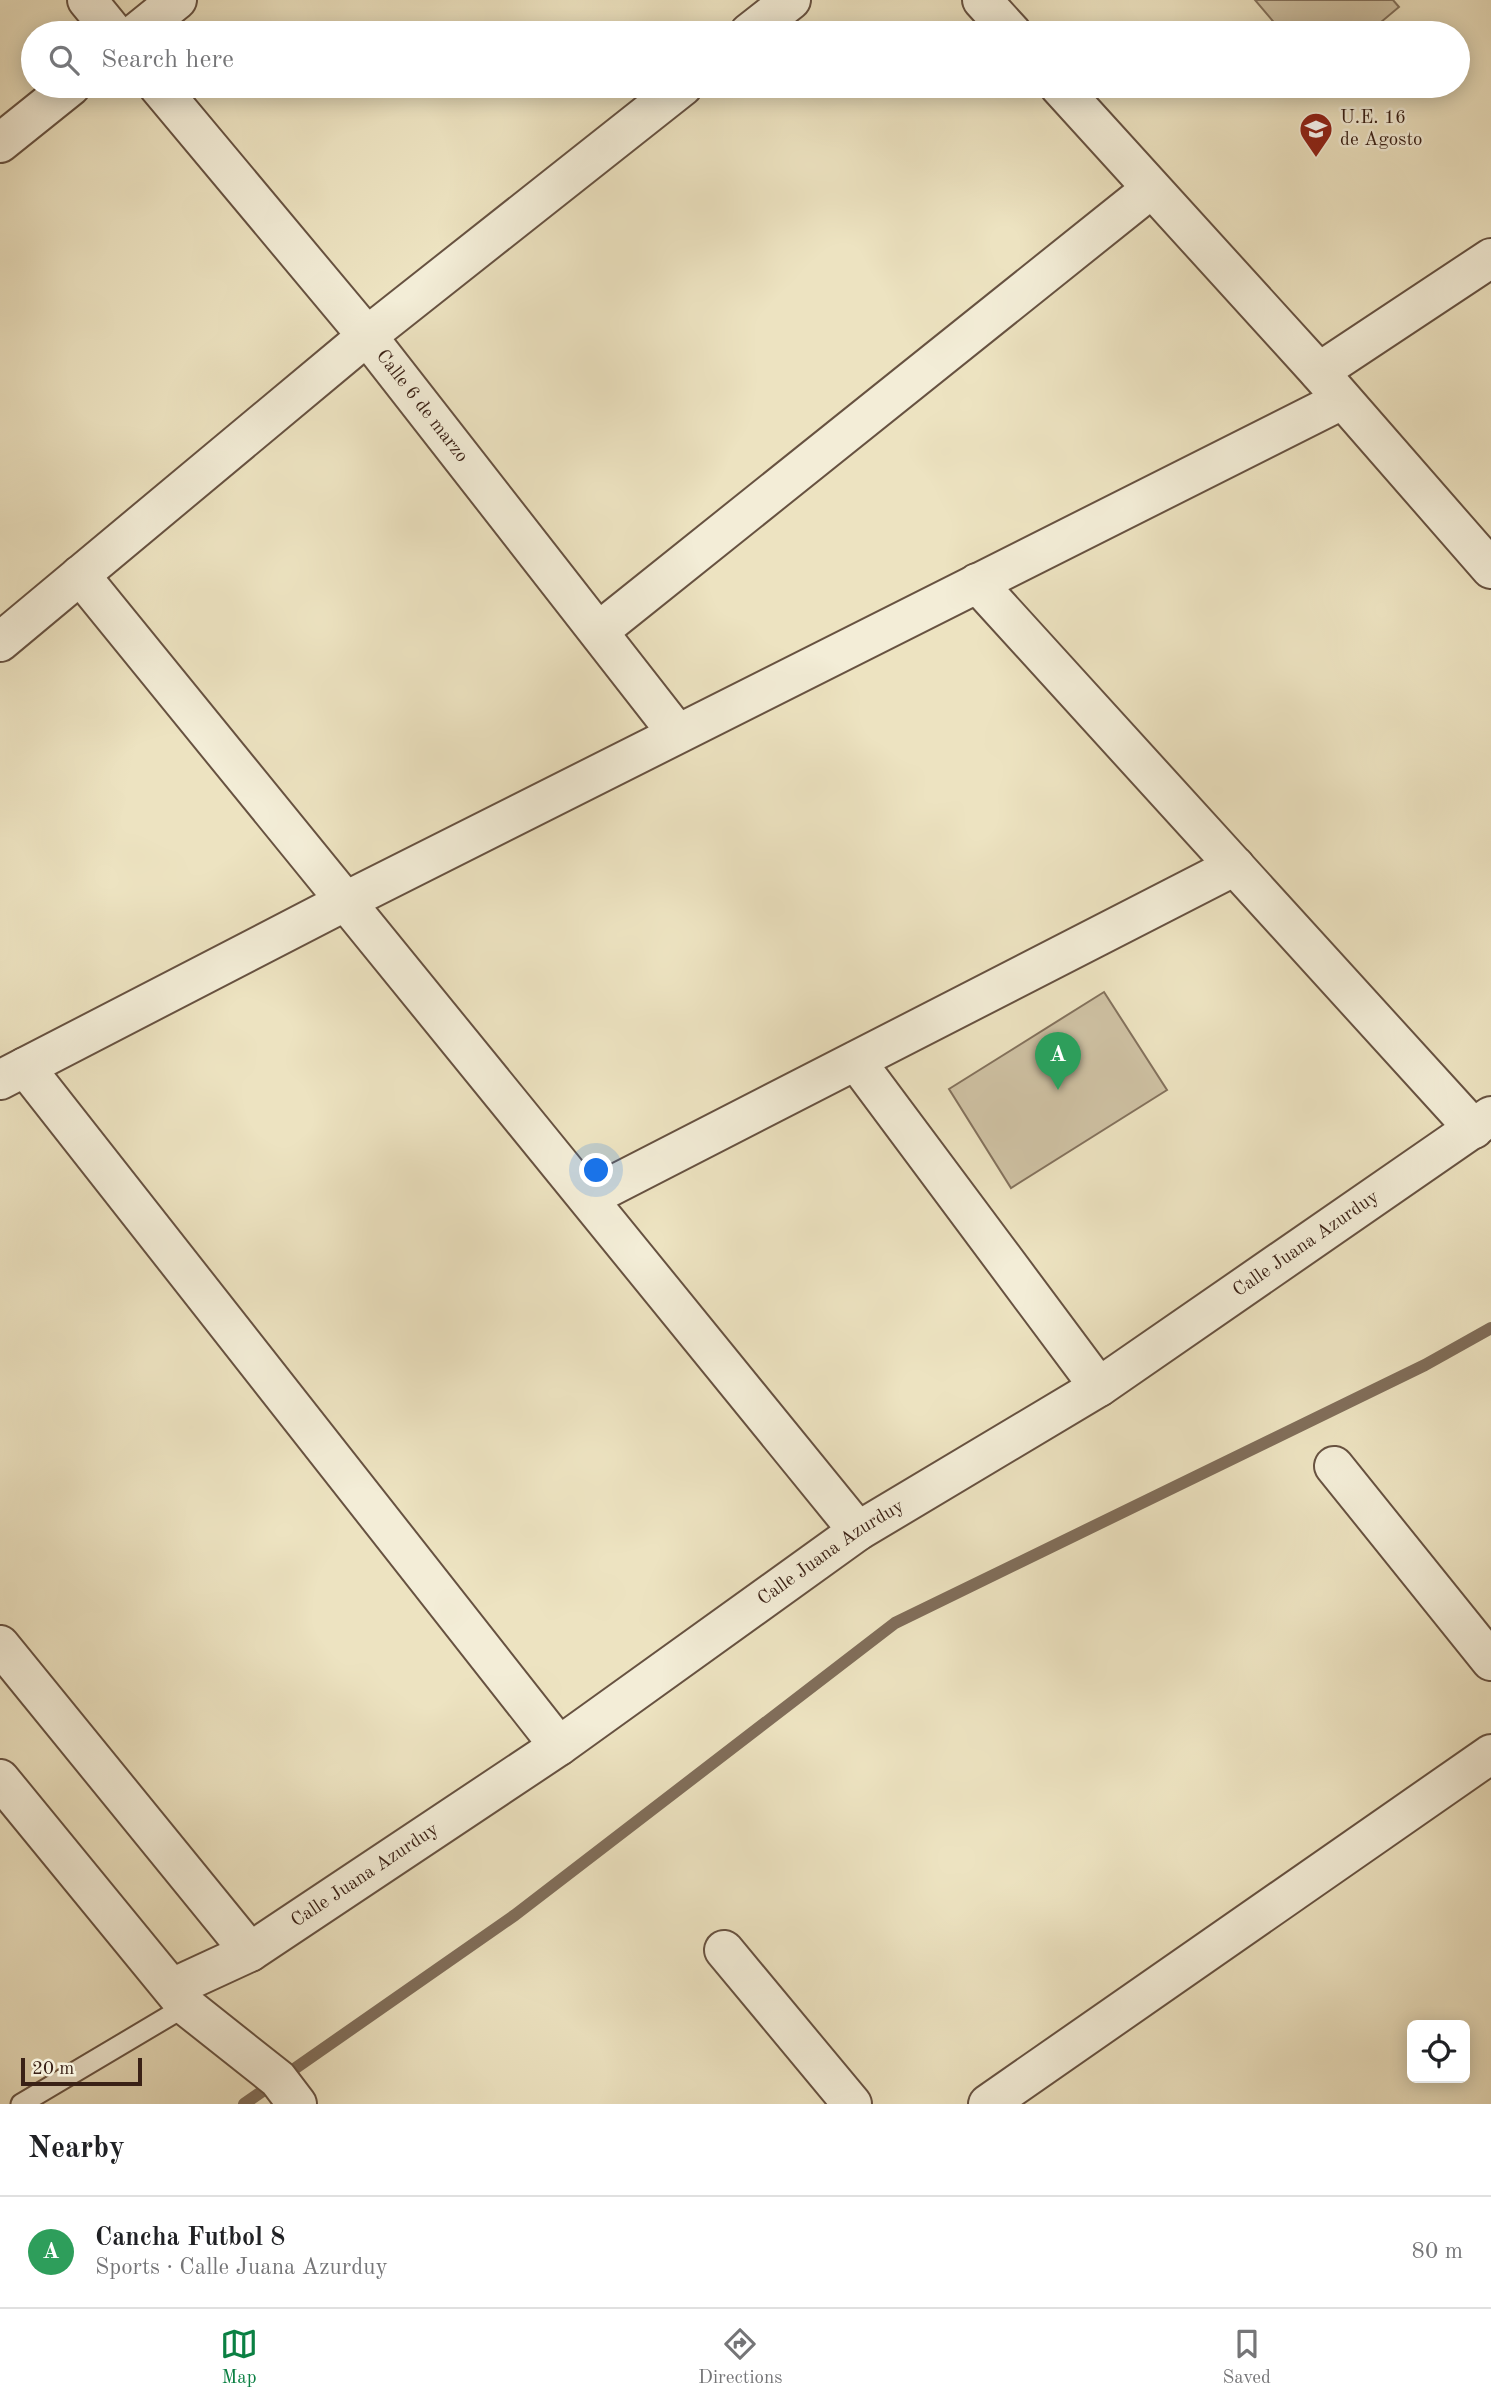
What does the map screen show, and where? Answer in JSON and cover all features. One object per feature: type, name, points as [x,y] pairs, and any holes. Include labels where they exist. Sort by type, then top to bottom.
[{"type":"street","points":[[87,0],[104,21]]},
{"type":"street","points":[[151,21],[177,0]]},
{"type":"street","points":[[764,21],[791,0]]},
{"type":"street","points":[[982,0],[1001,21]]},
{"type":"street","points":[[0,143],[56,98]]},
{"type":"street","name":"Calle 6 de marzo","points":[[168,98],[368,336],[677,733]]},
{"type":"street","points":[[0,642],[368,336],[668,98]]},
{"type":"street","points":[[1070,98],[1331,386],[1491,569]]},
{"type":"street","points":[[599,631],[1152,189]]},
{"type":"street","points":[[559,1746],[13,1073],[346,901],[977,583],[1331,386],[1491,258]]},
{"type":"street","points":[[80,575],[858,1531]]},
{"type":"street","points":[[977,583],[1235,866],[1482,1122]]},
{"type":"street","points":[[587,1198],[1235,866]]},
{"type":"street","points":[[856,1061],[1098,1387]]},
{"type":"street","name":"Calle Juana Azurduy","points":[[179,1997],[559,1746],[858,1531],[1098,1387],[1482,1122]]},
{"type":"street","points":[[1334,1466],[1491,1661]]},
{"type":"street","points":[[0,1645],[250,1952]]},
{"type":"street","points":[[988,2104],[1491,1754]]},
{"type":"street","points":[[0,1779],[179,1997],[278,2079],[297,2104]]},
{"type":"street","points":[[724,1950],[852,2104]]},
{"type":"lane","points":[[21,2104],[179,1997]]},
{"type":"shaded area","points":[[1255,0],[1393,0],[1399,7],[1382,21],[1273,21]]},
{"type":"shaded area","points":[[1104,992],[1167,1090],[1011,1188],[949,1089]]},
{"type":"waterway","points":[[244,2104],[515,1915],[895,1623],[1425,1365],[1491,1328]]},
{"type":"place","name":"U.E. 16 de Agosto","points":[[1316,159]]},
{"type":"place","name":"Cancha Futbol 8","points":[[1058,1090]]}]
